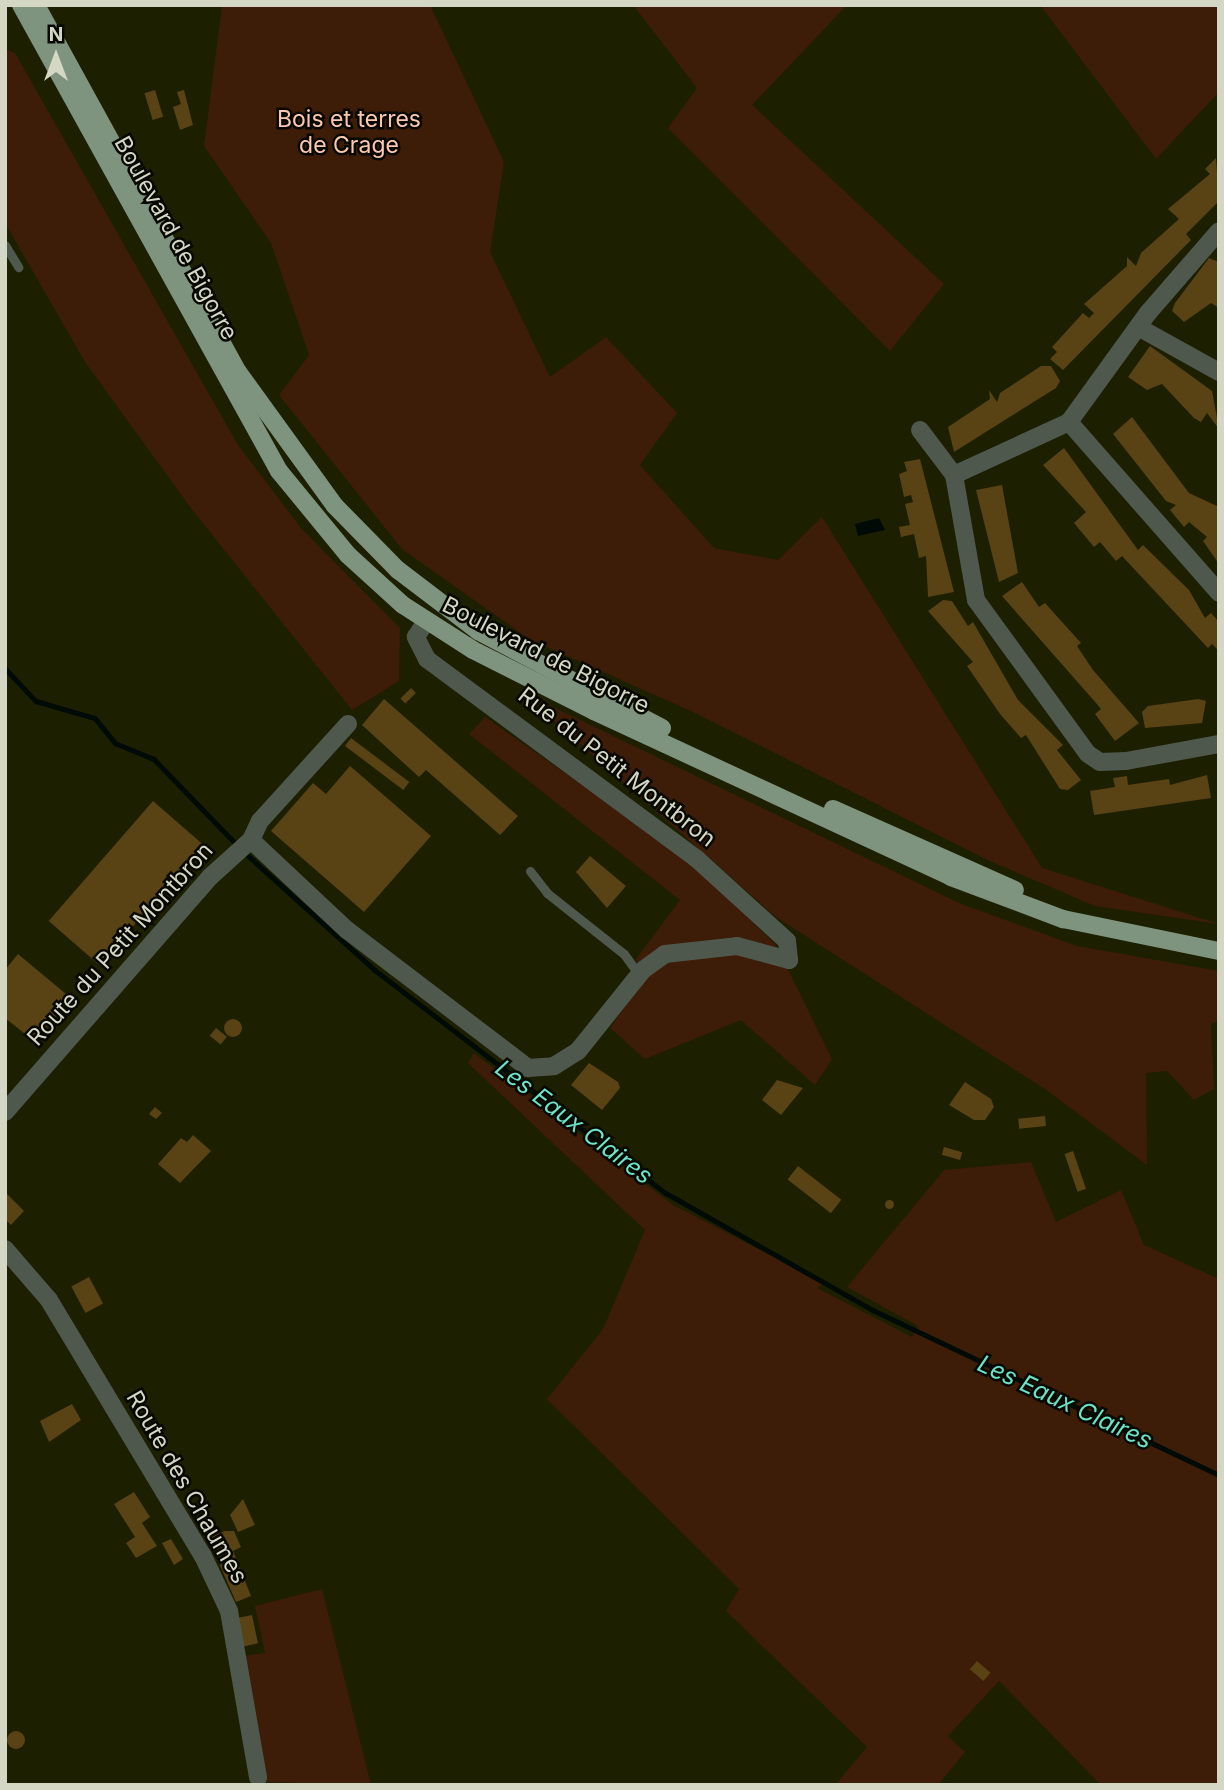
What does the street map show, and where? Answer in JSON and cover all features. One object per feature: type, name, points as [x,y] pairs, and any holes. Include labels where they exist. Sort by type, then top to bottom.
[{"type":"main road","name":"Boulevard de Bigorre","points":[[21,5],[279,471],[348,555],[426,621],[594,711],[951,877],[1063,919],[1219,951]]},
{"type":"main road","name":"Boulevard de Bigorre","points":[[36,5],[238,372],[335,506],[398,570],[478,631],[610,704],[963,868],[1073,911],[1219,939]]},
{"type":"street","points":[[954,475],[1069,422],[1138,327],[1219,231]]},
{"type":"street","points":[[1138,327],[1219,372]]},
{"type":"street","points":[[1069,422],[1219,593]]},
{"type":"street","points":[[920,430],[954,475],[976,600],[1088,754],[1100,762],[1126,761],[1219,744]]},
{"type":"street","name":"Rue du Petit Montbron","points":[[426,621],[416,637],[427,659],[697,859],[786,941],[789,960],[737,946],[689,946],[665,954],[639,975]]},
{"type":"street","name":"Route du Petit Montbron","points":[[5,1112],[348,724]]},
{"type":"street","points":[[243,845],[347,930],[528,1068],[554,1066],[578,1051],[639,975]]},
{"type":"street","name":"Route des Chaumes","points":[[5,1249],[48,1300],[203,1556],[229,1611],[258,1777]]},
{"type":"lane","points":[[5,245],[18,267]]},
{"type":"lane","points":[[530,871],[547,893],[624,954],[639,975]]},
{"type":"green space","name":"Bois et terres de Crage","points":[[222,5],[430,5],[504,162],[490,252],[550,377],[606,337],[677,413],[640,465],[714,548],[778,560],[822,517],[1042,868],[1219,924],[1095,906],[992,862],[693,712],[529,639],[402,549],[279,395],[309,355],[271,243],[204,146]]},
{"type":"green space","points":[[633,5],[847,5],[752,105],[944,284],[890,351],[668,128],[697,88]]},
{"type":"green space","points":[[1040,5],[1219,5],[1219,92],[1156,159]]},
{"type":"green space","points":[[5,49],[15,53],[238,445],[301,528],[400,628],[399,681],[352,710],[190,507],[85,362],[5,223]]},
{"type":"green space","points":[[520,691],[959,903],[1077,946],[1219,971],[1219,1021],[1211,1024],[1214,1089],[1194,1100],[1167,1071],[1146,1073],[1147,1165],[1045,1089],[776,917]]},
{"type":"green space","points":[[485,717],[686,858],[776,945],[832,1059],[815,1085],[741,1020],[645,1059],[610,1028],[646,977],[636,959],[680,900],[469,734]]},
{"type":"green space","points":[[474,1053],[673,1205],[825,1283],[817,1288],[912,1337],[918,1326],[847,1287],[944,1170],[1031,1162],[1056,1222],[1121,1190],[1144,1245],[1219,1279],[1219,1785],[1101,1785],[999,1681],[948,1736],[965,1752],[938,1785],[835,1785],[867,1747],[726,1611],[739,1589],[547,1399],[603,1329],[645,1230],[468,1063]]},
{"type":"green space","points":[[322,1589],[371,1785],[263,1782],[244,1656],[265,1653],[255,1606]]},
{"type":"shaded area","points":[[879,518],[885,530],[858,536],[855,524]]},
{"type":"building","points":[[155,90],[163,117],[153,120],[144,93]]},
{"type":"building","points":[[184,90],[193,125],[180,130],[173,107],[181,104],[177,92]]},
{"type":"building","points":[[1216,158],[1219,201],[1186,234],[1191,240],[1063,370],[1050,359],[1057,352],[1052,347],[1083,313],[1089,318],[1094,313],[1084,304],[1127,266],[1127,257],[1136,266],[1141,253],[1179,219],[1168,209],[1210,174],[1205,169]]},
{"type":"building","points":[[1209,258],[1219,262],[1219,308],[1211,303],[1184,322],[1172,311],[1175,303]]},
{"type":"building","points":[[1150,346],[1212,391],[1219,429],[1207,413],[1201,422],[1194,418],[1162,384],[1147,390],[1128,377]]},
{"type":"building","points":[[1041,366],[1051,366],[1060,381],[1056,388],[954,452],[948,427],[990,399],[989,390],[997,402],[1000,393]]},
{"type":"building","points":[[1132,417],[1189,493],[1219,507],[1219,564],[1203,541],[1207,537],[1189,522],[1184,527],[1170,510],[1176,505],[1166,501],[1113,434]]},
{"type":"building","points":[[1064,448],[1138,550],[1143,545],[1189,590],[1205,618],[1211,613],[1219,622],[1219,651],[1212,644],[1208,648],[1122,556],[1116,561],[1100,542],[1094,547],[1074,523],[1086,512],[1043,465]]},
{"type":"building","points":[[920,459],[954,592],[928,597],[926,556],[919,558],[914,534],[901,537],[899,527],[910,525],[905,504],[913,502],[911,495],[904,497],[899,474],[907,471],[904,462]]},
{"type":"building","points":[[1002,485],[1018,573],[999,582],[976,490]]},
{"type":"building","points":[[1022,582],[1039,607],[1045,603],[1081,643],[1077,646],[1093,670],[1139,723],[1115,741],[1095,714],[1101,709],[1002,596]]},
{"type":"building","points":[[943,600],[952,601],[968,626],[973,622],[1018,700],[1063,745],[1057,750],[1081,780],[1068,790],[1060,789],[1026,735],[1021,738],[1000,714],[967,666],[973,662],[928,611]]},
{"type":"building","points":[[411,688],[416,693],[405,704],[400,699]]},
{"type":"building","points":[[384,699],[518,816],[500,835],[426,770],[419,777],[362,725]]},
{"type":"building","points":[[1198,699],[1206,701],[1202,723],[1145,728],[1142,712],[1148,706]]},
{"type":"building","points":[[351,738],[409,782],[403,790],[345,746]]},
{"type":"building","points":[[350,766],[431,836],[364,912],[271,831],[313,783],[326,794]]},
{"type":"building","points":[[1207,775],[1211,798],[1094,815],[1090,791],[1115,787],[1113,778],[1127,776],[1128,785],[1169,779],[1170,785]]},
{"type":"building","points":[[153,801],[204,845],[99,965],[49,921]]},
{"type":"building","points":[[590,856],[626,886],[607,908],[576,872]]},
{"type":"building","points":[[18,954],[72,999],[34,1041],[5,1018],[5,970]]},
{"type":"building","points":[[229,1019],[237,1019],[242,1028],[240,1035],[229,1037],[224,1032],[224,1024]]},
{"type":"building","points":[[216,1028],[227,1037],[221,1045],[210,1036]]},
{"type":"building","points":[[589,1063],[618,1082],[620,1088],[602,1110],[571,1085]]},
{"type":"building","points":[[777,1080],[803,1088],[781,1115],[762,1100]]},
{"type":"building","points":[[965,1082],[991,1099],[994,1107],[985,1120],[974,1120],[949,1105]]},
{"type":"building","points":[[155,1107],[162,1113],[156,1119],[149,1114]]},
{"type":"building","points":[[1045,1116],[1046,1126],[1019,1129],[1018,1119]]},
{"type":"building","points":[[193,1135],[211,1151],[180,1183],[158,1164],[181,1138],[187,1142]]},
{"type":"building","points":[[944,1147],[962,1152],[960,1160],[942,1155]]},
{"type":"building","points":[[1073,1151],[1086,1189],[1078,1192],[1064,1154]]},
{"type":"building","points":[[798,1166],[841,1200],[831,1213],[788,1179]]},
{"type":"building","points":[[5,1192],[24,1211],[11,1225],[5,1219]]},
{"type":"building","points":[[889,1199],[894,1204],[889,1209],[884,1204]]},
{"type":"building","points":[[89,1277],[103,1303],[85,1313],[71,1286]]},
{"type":"building","points":[[72,1404],[81,1420],[49,1442],[40,1421]]},
{"type":"building","points":[[134,1492],[150,1517],[142,1523],[157,1546],[136,1558],[126,1543],[135,1537],[114,1504]]},
{"type":"building","points":[[243,1499],[255,1525],[238,1532],[230,1515]]},
{"type":"building","points":[[225,1531],[234,1531],[241,1547],[233,1551],[251,1596],[236,1602],[208,1538]]},
{"type":"building","points":[[171,1539],[183,1559],[174,1565],[162,1543]]},
{"type":"building","points":[[252,1615],[258,1643],[243,1646],[237,1618]]},
{"type":"building","points":[[977,1661],[991,1673],[983,1681],[970,1669]]},
{"type":"building","points":[[16,1731],[22,1734],[25,1740],[22,1746],[16,1749],[10,1746],[7,1740],[10,1734]]},
{"type":"waterway","name":"Les Eaux Claires","points":[[5,668],[36,701],[95,718],[115,743],[154,759],[237,845]]},
{"type":"waterway","name":"Les Eaux Claires","points":[[244,852],[375,970],[666,1193],[873,1310],[1219,1475]]}]
